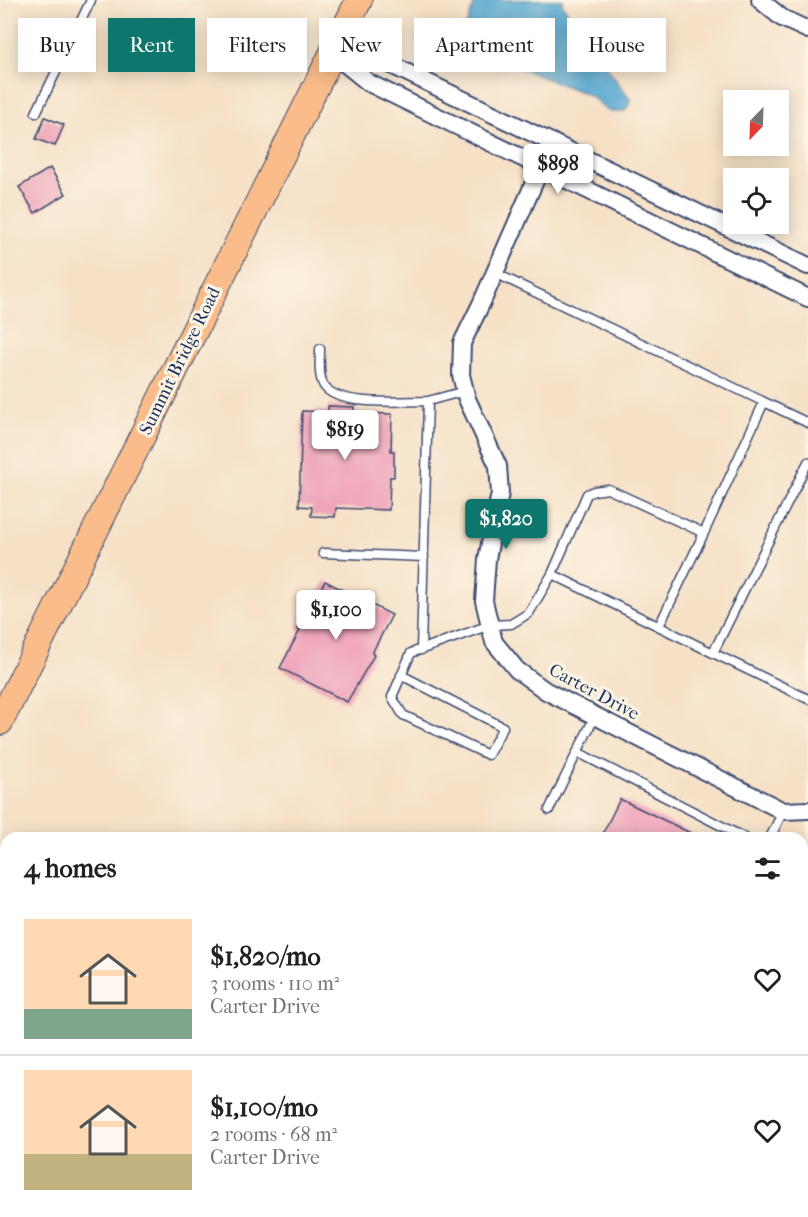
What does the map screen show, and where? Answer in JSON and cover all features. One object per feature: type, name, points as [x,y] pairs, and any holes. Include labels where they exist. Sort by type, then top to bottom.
[{"type":"main road","name":"Summit Bridge Road","points":[[350,18],[359,0]]},
{"type":"main road","name":"Summit Bridge Road","points":[[0,722],[324,72]]},
{"type":"street","points":[[760,0],[782,18],[808,30]]},
{"type":"street","points":[[402,70],[808,266]]},
{"type":"street","points":[[355,72],[369,83],[808,298]]},
{"type":"street","name":"Carter Drive","points":[[552,142],[462,343],[461,375],[465,391],[498,466],[500,493],[487,559],[484,601],[494,642],[517,670],[546,691],[783,811],[808,810]]},
{"type":"lane","points":[[36,113],[91,0]]},
{"type":"lane","points":[[495,273],[808,423]]},
{"type":"lane","points":[[320,349],[320,377],[325,387],[335,395],[351,399],[428,401],[465,391]]},
{"type":"lane","points":[[421,650],[428,401]]},
{"type":"lane","points":[[658,626],[764,402]]},
{"type":"lane","points":[[713,653],[808,462]]},
{"type":"lane","points":[[401,675],[503,727],[488,755],[403,715],[392,696],[401,675],[411,653],[490,625],[511,624],[529,613],[552,574],[587,494],[594,491],[608,489],[704,533]]},
{"type":"lane","points":[[323,553],[424,557]]},
{"type":"lane","points":[[552,574],[808,699]]},
{"type":"lane","points":[[549,810],[595,716]]},
{"type":"lane","points":[[577,752],[733,832]]},
{"type":"lane","points":[[773,832],[783,811]]},
{"type":"water","points":[[476,0],[563,0],[562,4],[572,18],[567,18],[567,72],[610,72],[631,101],[625,111],[610,112],[587,94],[529,72],[555,72],[555,18],[469,18]]},
{"type":"building","points":[[45,117],[64,125],[55,146],[36,139]]},
{"type":"building","points":[[50,168],[66,194],[35,213],[19,187]]},
{"type":"building","points":[[328,406],[354,407],[354,413],[392,414],[391,451],[394,451],[394,477],[390,477],[389,510],[336,508],[335,517],[311,516],[312,507],[299,506],[302,411],[328,412]]},
{"type":"building","points":[[325,581],[392,615],[372,653],[374,655],[347,702],[280,668],[300,630],[297,629],[310,602],[313,604]]},
{"type":"building","points":[[620,799],[689,832],[604,832]]}]
